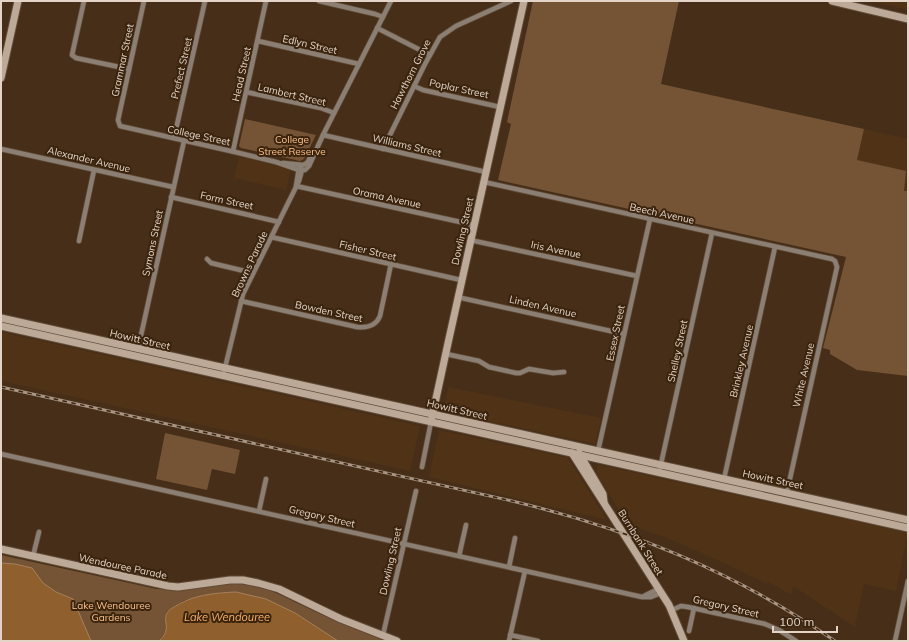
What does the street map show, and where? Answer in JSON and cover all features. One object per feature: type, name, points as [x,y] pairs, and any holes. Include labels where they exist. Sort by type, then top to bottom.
[{"type":"main road","points":[[1,78],[18,1]]},
{"type":"main road","name":"Dowling Street","points":[[431,422],[457,297],[524,1]]},
{"type":"main road","points":[[832,1],[908,18]]},
{"type":"main road","name":"Howitt Street","points":[[1,318],[138,348],[224,372],[431,422],[578,447],[598,455],[659,473],[908,528]]},
{"type":"main road","name":"Howitt Street","points":[[1,326],[433,414],[524,438],[576,456],[598,455],[661,465],[908,520]]},
{"type":"main road","points":[[576,456],[578,447]]},
{"type":"main road","points":[[589,470],[598,455]]},
{"type":"main road","name":"Burnbank Street","points":[[576,456],[589,470],[603,494],[604,502]]},
{"type":"main road","name":"Burnbank Street","points":[[576,456],[599,497],[604,502],[672,610],[684,641]]},
{"type":"main road","name":"Wendouree Parade","points":[[1,549],[168,586],[178,587],[237,580],[258,583],[278,589],[341,619],[397,641]]},
{"type":"main road","name":"Burnbank Street","points":[[659,591],[679,641]]},
{"type":"street","points":[[84,1],[71,56],[129,69]]},
{"type":"street","name":"Grammar Street","points":[[119,124],[118,120],[144,1]]},
{"type":"street","name":"Prefect Street","points":[[174,138],[205,1]]},
{"type":"street","name":"Head Street","points":[[233,151],[266,1]]},
{"type":"street","points":[[319,1],[383,17]]},
{"type":"street","points":[[300,168],[306,169],[309,166],[323,135],[391,1]]},
{"type":"street","name":"Hawthorn Grove","points":[[383,149],[414,86],[439,40],[448,30],[511,1]]},
{"type":"street","points":[[377,28],[430,55]]},
{"type":"street","name":"Edlyn Street","points":[[258,41],[359,64]]},
{"type":"street","name":"Poplar Street","points":[[414,86],[424,90],[500,107]]},
{"type":"street","name":"Lambert Street","points":[[246,92],[321,108],[334,113]]},
{"type":"street","name":"College Street","points":[[119,124],[124,127],[233,151],[300,168]]},
{"type":"street","name":"Williams Street","points":[[323,135],[486,172]]},
{"type":"street","name":"Symons Street","points":[[138,348],[184,141]]},
{"type":"street","name":"Alexander Avenue","points":[[1,149],[173,187]]},
{"type":"street","name":"Browns Parade","points":[[224,372],[242,294],[296,186],[300,168]]},
{"type":"street","points":[[79,241],[94,170]]},
{"type":"street","name":"Beech Avenue","points":[[484,182],[832,259],[836,262]]},
{"type":"street","name":"Orama Avenue","points":[[296,186],[474,225]]},
{"type":"street","name":"Form Street","points":[[171,197],[279,222]]},
{"type":"street","name":"Essex Street","points":[[598,455],[650,219]]},
{"type":"street","name":"Shelley Street","points":[[659,473],[712,233]]},
{"type":"street","name":"Fisher Street","points":[[271,237],[461,280]]},
{"type":"street","name":"Iris Avenue","points":[[470,240],[637,276]]},
{"type":"street","name":"Brinkley Avenue","points":[[724,479],[776,247]]},
{"type":"street","points":[[207,259],[211,264],[253,273]]},
{"type":"street","name":"White Avenue","points":[[787,492],[837,267],[836,262]]},
{"type":"street","name":"Bowden Street","points":[[241,301],[367,328],[376,322],[380,316],[391,264]]},
{"type":"street","name":"Linden Avenue","points":[[457,297],[624,334]]},
{"type":"street","points":[[446,354],[479,361],[489,367],[516,373],[528,369],[553,373],[564,372]]},
{"type":"street","name":"Dowling Street","points":[[422,466],[431,422]]},
{"type":"street","name":"Gregory Street","points":[[1,454],[638,596],[651,597],[659,591]]},
{"type":"street","points":[[259,511],[266,479]]},
{"type":"street","name":"Dowling Street","points":[[384,635],[416,491]]},
{"type":"street","points":[[459,556],[466,525]]},
{"type":"street","points":[[33,556],[38,532]]},
{"type":"street","points":[[509,567],[515,538]]},
{"type":"street","points":[[508,641],[525,571]]},
{"type":"street","points":[[896,641],[908,581]]},
{"type":"street","name":"Gregory Street","points":[[672,610],[681,606],[765,624],[779,630],[796,641]]},
{"type":"street","points":[[689,631],[694,608]]},
{"type":"street","points":[[510,635],[538,641]]},
{"type":"shaded area","points":[[870,1],[908,1],[908,10]]},
{"type":"shaded area","points":[[864,129],[908,139],[908,191],[904,191],[857,160]]},
{"type":"shaded area","points":[[239,157],[291,168],[286,190],[234,178]]},
{"type":"shaded area","points":[[1,332],[420,426],[410,471],[1,381]]},
{"type":"shaded area","points":[[448,387],[601,418],[595,444],[443,411]]},
{"type":"shaded area","points":[[439,430],[568,458],[607,520],[429,477]]},
{"type":"shaded area","points":[[599,465],[908,533],[896,591],[864,584],[855,627],[793,586],[791,595],[767,581],[767,584],[672,540],[627,524],[596,472]]},
{"type":"green space","points":[[533,1],[679,1],[661,84],[864,129],[857,160],[906,171],[904,191],[908,191],[908,376],[857,370],[830,354],[830,350],[823,348],[846,257],[498,180],[511,124],[507,122]]},
{"type":"green space","name":"College Street Reserve","points":[[245,119],[316,135],[304,159],[300,161],[241,148],[239,146]]},
{"type":"green space","points":[[165,433],[240,450],[235,474],[212,469],[207,490],[156,479]]},
{"type":"green space","name":"Lake Wendouree Gardens","points":[[1,555],[157,589],[180,589],[226,584],[249,585],[274,592],[331,619],[385,641],[338,641],[295,613],[266,599],[236,592],[217,593],[196,597],[183,601],[167,611],[165,618],[168,626],[159,641],[91,641],[73,599],[56,592],[43,583],[32,568],[15,564],[1,563]]},
{"type":"water","points":[[1,563],[15,564],[32,568],[43,583],[56,592],[73,599],[91,641],[1,641]]},
{"type":"water","name":"Lake Wendouree","points":[[236,592],[266,599],[295,613],[338,641],[159,641],[166,629],[167,612],[171,609],[196,597]]},
{"type":"railway","points":[[1,387],[556,512],[640,539],[720,574],[797,616],[835,641]]}]
